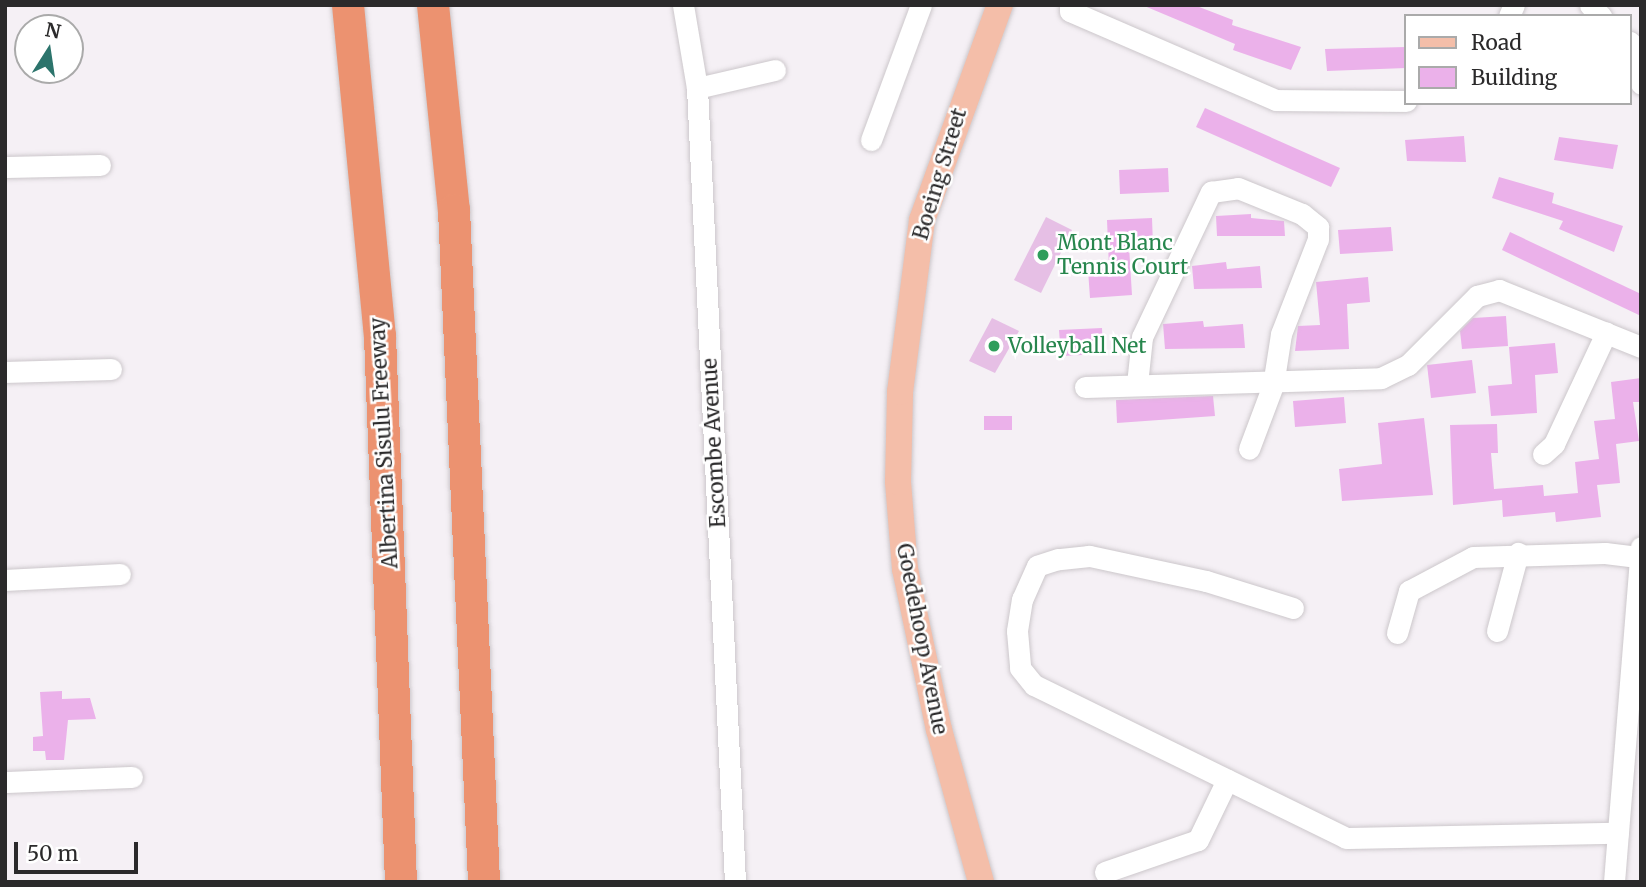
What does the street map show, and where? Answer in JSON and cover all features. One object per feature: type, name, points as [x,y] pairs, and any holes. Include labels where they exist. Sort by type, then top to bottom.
[{"type":"highway","name":"Albertina Sisulu Freeway","points":[[348,5],[380,336],[401,882]]},
{"type":"highway","points":[[433,5],[454,209],[484,882]]},
{"type":"main road","name":"Boeing Street","points":[[900,392],[922,220],[1000,5]]},
{"type":"main road","name":"Goedehoop Avenue","points":[[900,392],[898,482],[905,569],[939,730],[981,882]]},
{"type":"street","name":"Escombe Avenue","points":[[684,5],[697,88],[735,882]]},
{"type":"street","points":[[1070,5],[1070,11],[1276,100],[1404,101]]},
{"type":"street","points":[[871,140],[913,8]]},
{"type":"street","points":[[1634,43],[1641,84]]},
{"type":"street","points":[[697,88],[775,70]]},
{"type":"street","points":[[5,167],[100,165]]},
{"type":"street","points":[[1137,384],[1142,337],[1211,192],[1225,186],[1302,214],[1318,227],[1281,334],[1273,385],[1249,449]]},
{"type":"street","points":[[1085,387],[1349,382],[1397,372],[1487,292],[1510,291],[1641,347]]},
{"type":"street","points":[[1543,454],[1554,444],[1606,333]]},
{"type":"street","points":[[5,372],[111,369]]},
{"type":"street","points":[[1397,633],[1409,591],[1427,578],[1473,558],[1518,553],[1640,552],[1614,882]]},
{"type":"street","points":[[1497,632],[1518,553]]},
{"type":"street","points":[[1293,608],[1206,581],[1089,556],[1037,566],[1023,599],[1018,656],[1028,679],[1346,838],[1618,833]]},
{"type":"street","points":[[5,580],[120,574]]},
{"type":"street","points":[[5,782],[132,777]]},
{"type":"street","points":[[1105,872],[1198,840],[1227,780]]},
{"type":"shaded area","name":"Mont Blanc Tennis Court","points":[[1046,217],[1072,230],[1041,293],[1014,280]]},
{"type":"shaded area","name":"Volleyball Net","points":[[992,318],[1019,331],[995,373],[969,361]]},
{"type":"building","points":[[1142,5],[1194,5],[1233,20],[1232,25],[1301,47],[1291,70],[1233,50],[1235,44]]},
{"type":"building","points":[[1404,47],[1404,68],[1327,71],[1325,49]]},
{"type":"building","points":[[1205,108],[1340,168],[1331,187],[1196,127]]},
{"type":"building","points":[[1464,136],[1466,162],[1407,161],[1405,140]]},
{"type":"building","points":[[1559,137],[1618,145],[1613,169],[1554,160]]},
{"type":"building","points":[[1168,168],[1169,192],[1120,194],[1119,170]]},
{"type":"building","points":[[1499,177],[1554,193],[1552,203],[1623,226],[1614,252],[1559,229],[1563,221],[1492,198]]},
{"type":"building","points":[[1251,214],[1251,218],[1284,221],[1285,236],[1217,236],[1216,216]]},
{"type":"building","points":[[1152,218],[1153,245],[1129,246],[1132,295],[1090,298],[1088,270],[1109,268],[1107,220]]},
{"type":"building","points":[[1391,227],[1393,251],[1340,254],[1338,230]]},
{"type":"building","points":[[1510,232],[1641,294],[1641,316],[1502,250]]},
{"type":"building","points":[[1226,262],[1227,269],[1260,266],[1262,288],[1194,289],[1192,266]]},
{"type":"building","points":[[1368,277],[1370,302],[1347,304],[1349,349],[1295,351],[1298,326],[1320,325],[1316,282]]},
{"type":"building","points":[[1506,316],[1508,346],[1462,349],[1460,331],[1473,318]]},
{"type":"building","points":[[1203,321],[1204,327],[1243,324],[1245,348],[1165,349],[1163,324]]},
{"type":"building","points":[[1102,328],[1103,354],[1061,356],[1059,330]]},
{"type":"building","points":[[1555,343],[1558,373],[1535,375],[1537,413],[1491,416],[1488,386],[1512,384],[1509,347]]},
{"type":"building","points":[[1472,360],[1476,393],[1431,398],[1427,365]]},
{"type":"building","points":[[1641,378],[1641,402],[1633,402],[1639,441],[1616,444],[1620,483],[1597,485],[1601,517],[1556,522],[1555,512],[1503,517],[1502,500],[1453,505],[1450,425],[1497,424],[1498,453],[1491,453],[1494,489],[1543,485],[1544,496],[1578,493],[1575,462],[1599,459],[1594,421],[1615,419],[1611,382]]},
{"type":"building","points":[[1213,396],[1215,416],[1117,423],[1116,400]]},
{"type":"building","points":[[1344,397],[1346,423],[1295,427],[1293,401]]},
{"type":"building","points":[[984,416],[1012,416],[1012,430],[984,430]]},
{"type":"building","points":[[1424,418],[1433,495],[1342,501],[1339,469],[1382,464],[1378,423]]},
{"type":"building","points":[[62,691],[62,699],[90,698],[96,719],[68,720],[64,760],[46,760],[45,751],[33,751],[33,737],[43,736],[40,692]]},
{"type":"place","name":"Mont Blanc Tennis Court","points":[[1043,255]]},
{"type":"place","name":"Volleyball Net","points":[[994,346]]}]
